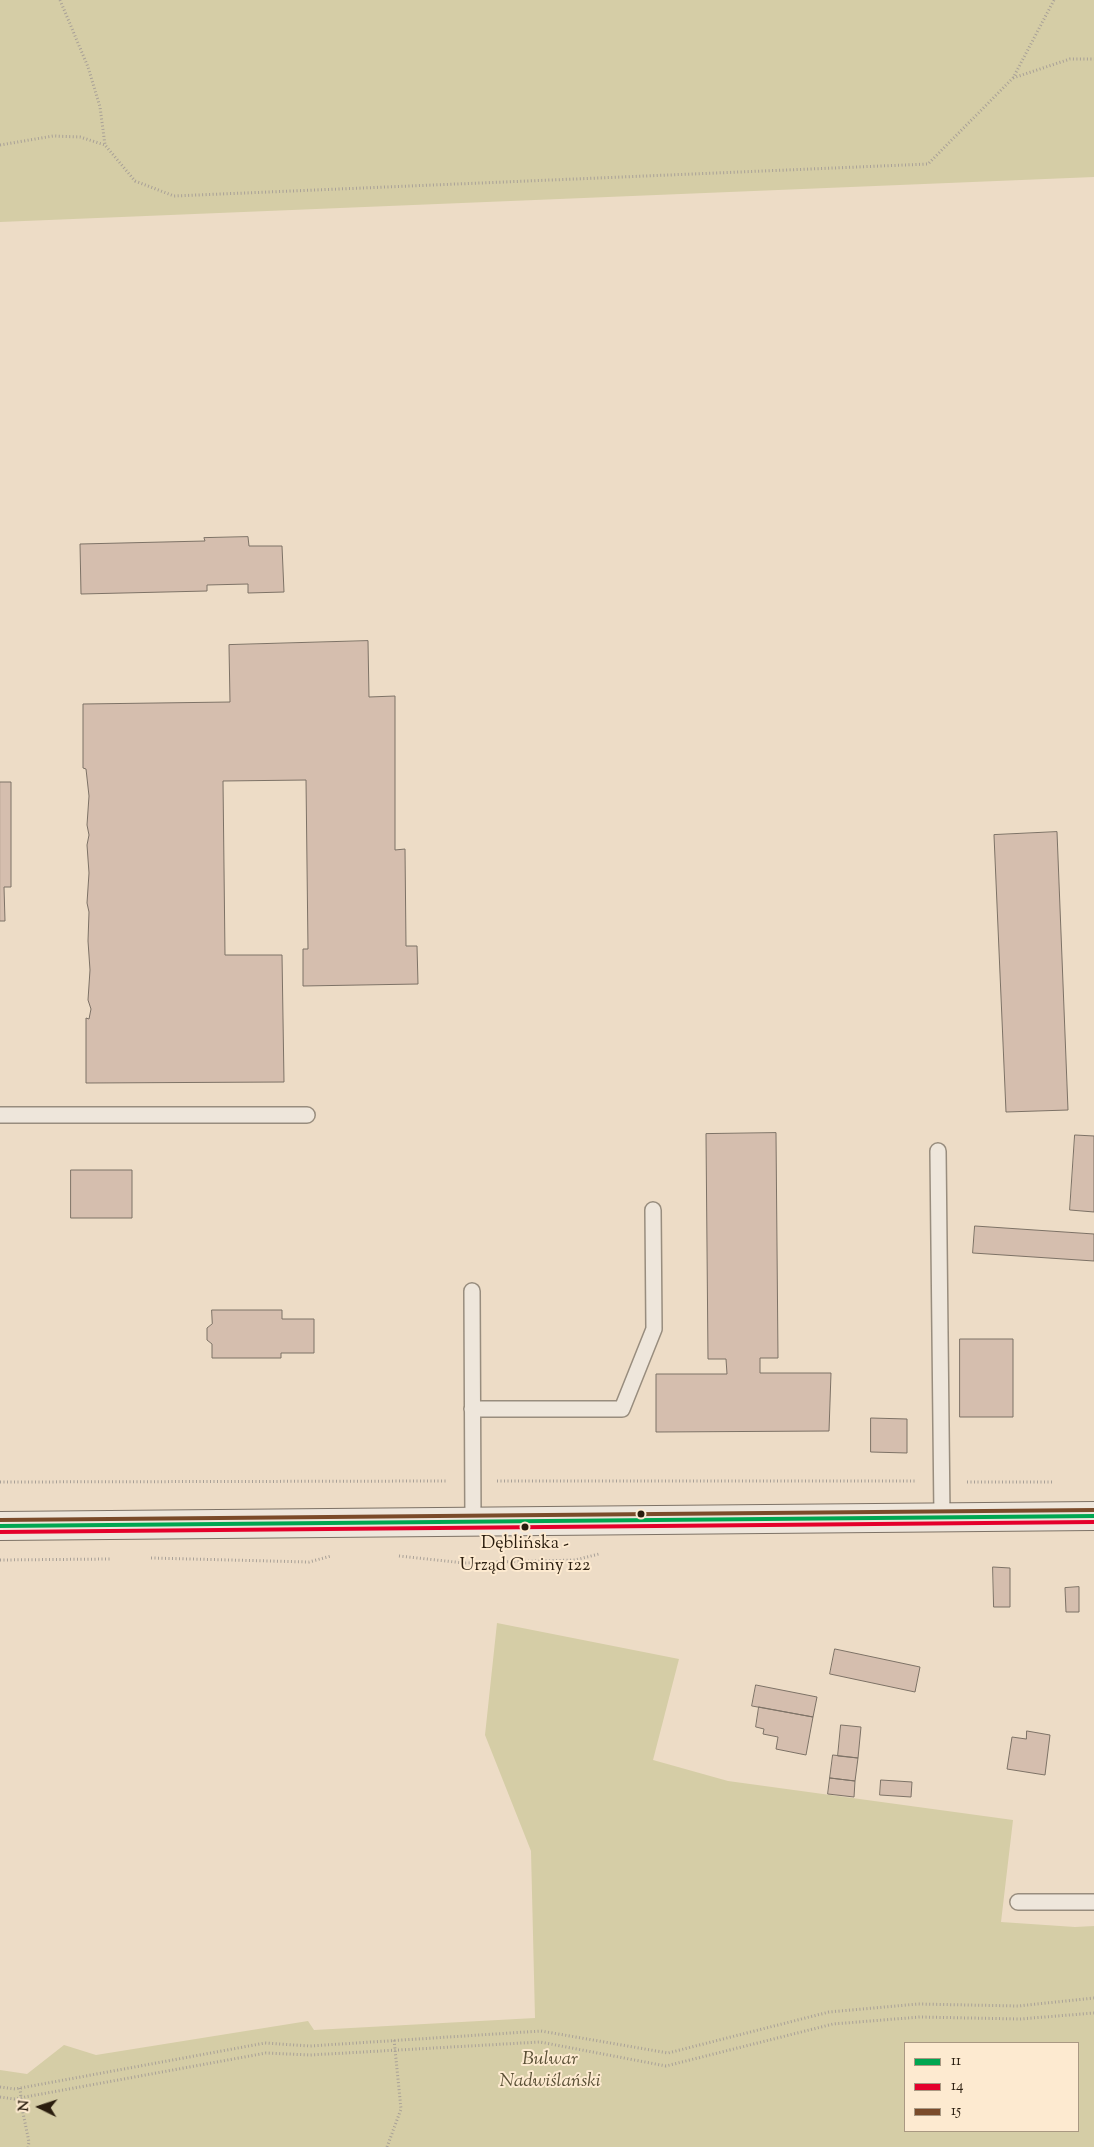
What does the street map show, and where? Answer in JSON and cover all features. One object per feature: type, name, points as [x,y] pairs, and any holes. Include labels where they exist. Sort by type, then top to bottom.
[{"type":"main road","points":[[0,1526],[1094,1516]]},
{"type":"lane","points":[[0,1115],[307,1115]]},
{"type":"lane","points":[[938,1151],[942,1517]]},
{"type":"lane","points":[[472,1409],[622,1409],[654,1329],[653,1210]]},
{"type":"lane","points":[[472,1291],[473,1522]]},
{"type":"lane","points":[[1018,1902],[1094,1902]]},
{"type":"path","points":[[60,0],[88,67],[100,107],[105,145]]},
{"type":"path","points":[[0,145],[53,136],[80,136],[105,145],[135,181],[174,196],[928,164],[1013,78],[1054,0]]},
{"type":"path","points":[[1013,78],[1070,59],[1094,59]]},
{"type":"path","points":[[0,1482],[1056,1482]]},
{"type":"path","points":[[150,1558],[309,1562],[335,1555]]},
{"type":"path","points":[[0,1560],[120,1559]]},
{"type":"path","points":[[0,2087],[20,2088],[265,2043],[310,2046],[394,2039],[541,2031],[668,2053],[829,2012],[918,2004],[1018,2006],[1094,1998]]},
{"type":"path","points":[[0,2097],[22,2098],[266,2053],[310,2056],[394,2049],[540,2042],[666,2066],[833,2024],[920,2017],[1020,2019],[1094,2013]]},
{"type":"path","points":[[387,2147],[402,2109],[394,2039]]},
{"type":"path","points":[[20,2088],[29,2142],[28,2147]]},
{"type":"green space","points":[[0,0],[1094,0],[1094,177],[0,222]]},
{"type":"green space","name":"Bulwar Nadwiślański","points":[[497,1623],[679,1659],[653,1760],[728,1781],[1013,1820],[1001,1922],[1075,1927],[1094,1926],[1094,2147],[0,2147],[0,2070],[27,2074],[64,2045],[96,2055],[308,2021],[314,2030],[535,2018],[531,1851],[485,1735]]},
{"type":"building","points":[[248,537],[249,546],[282,546],[284,592],[248,593],[248,584],[207,585],[207,591],[81,594],[80,544],[205,541],[204,538]]},
{"type":"building","points":[[368,641],[369,697],[395,696],[395,850],[405,849],[406,946],[417,946],[418,984],[303,986],[303,949],[308,949],[306,780],[223,781],[225,955],[282,955],[284,1082],[86,1083],[86,1018],[89,1019],[91,1009],[88,1000],[90,970],[89,912],[87,903],[89,796],[86,769],[83,768],[83,704],[230,702],[229,645]]},
{"type":"building","points":[[0,782],[11,782],[11,887],[4,887],[5,921],[0,921]]},
{"type":"building","points":[[1057,832],[1068,1110],[1006,1112],[994,835]]},
{"type":"building","points":[[776,1133],[778,1358],[760,1358],[760,1373],[831,1373],[829,1431],[656,1432],[656,1374],[727,1374],[726,1359],[708,1359],[706,1134]]},
{"type":"building","points":[[1075,1135],[1094,1136],[1094,1212],[1070,1210]]},
{"type":"building","points":[[71,1170],[132,1170],[132,1218],[71,1218]]},
{"type":"building","points":[[975,1226],[1094,1234],[1094,1261],[973,1253]]},
{"type":"building","points":[[212,1310],[282,1310],[282,1319],[314,1319],[314,1353],[281,1353],[281,1358],[212,1358],[212,1344],[207,1340],[207,1328],[212,1324]]},
{"type":"building","points":[[960,1339],[1013,1339],[1013,1417],[960,1417]]},
{"type":"building","points":[[871,1418],[907,1419],[907,1453],[871,1452]]},
{"type":"building","points":[[993,1567],[1010,1568],[1010,1607],[994,1607]]},
{"type":"building","points":[[1079,1587],[1079,1612],[1066,1612],[1065,1588]]},
{"type":"building","points":[[835,1649],[920,1667],[915,1692],[830,1674]]},
{"type":"building","points":[[756,1685],[817,1697],[813,1717],[752,1706]]},
{"type":"building","points":[[759,1707],[813,1717],[806,1755],[776,1749],[778,1737],[763,1734],[764,1729],[756,1727]]},
{"type":"building","points":[[841,1725],[861,1727],[858,1758],[838,1756]]},
{"type":"building","points":[[1027,1731],[1050,1735],[1045,1775],[1007,1769],[1012,1737],[1026,1739]]},
{"type":"building","points":[[833,1755],[858,1758],[855,1781],[830,1778]]},
{"type":"building","points":[[830,1778],[855,1781],[854,1797],[828,1794]]},
{"type":"building","points":[[881,1780],[912,1782],[911,1797],[880,1795]]},
{"type":"transit line","name":"15","points":[[0,1520],[1094,1510]]},
{"type":"transit line","name":"11","points":[[0,1526],[1094,1516]]},
{"type":"transit line","name":"14","points":[[0,1532],[1094,1522]]},
{"type":"place","name":"Dęblińska - Urząd Gminy 122","points":[[525,1527]]}]
